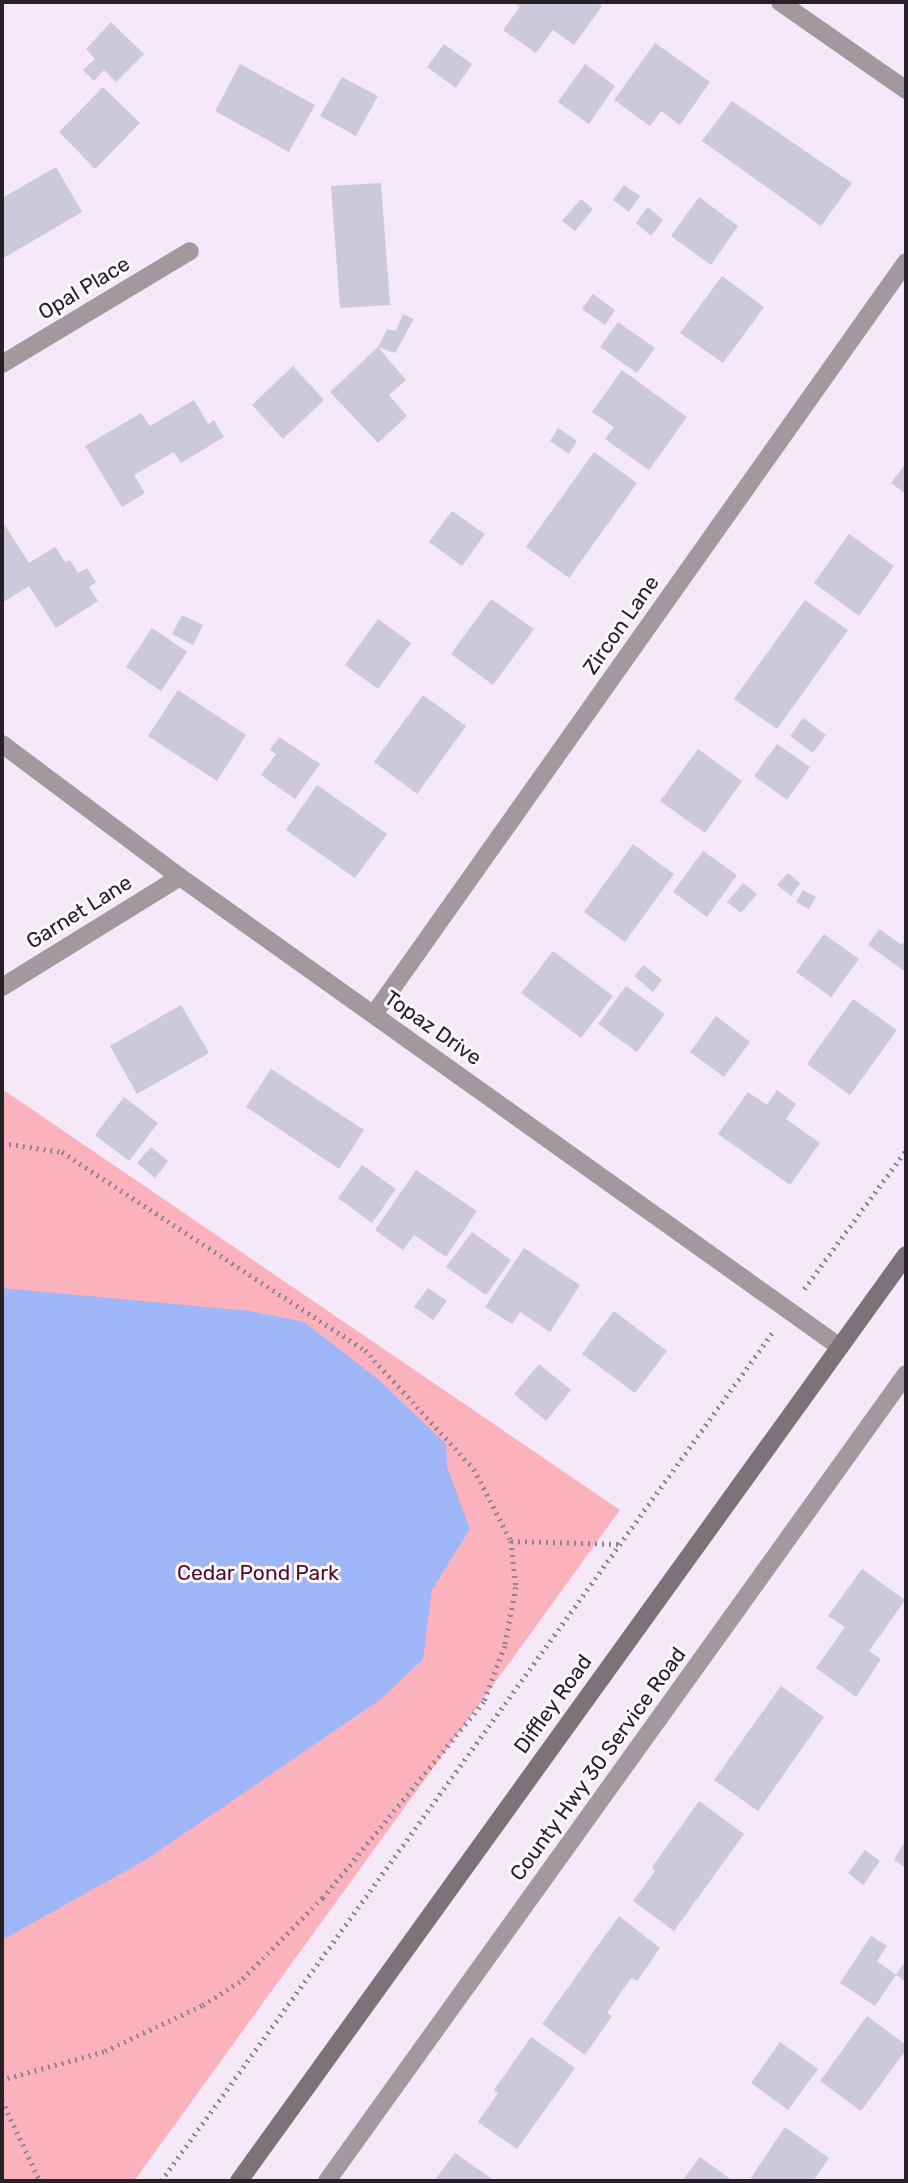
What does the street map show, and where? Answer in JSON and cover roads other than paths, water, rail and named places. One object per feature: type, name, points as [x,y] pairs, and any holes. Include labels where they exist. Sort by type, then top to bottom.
[{"type":"main road","name":"Diffley Road","points":[[239,2181],[906,1255]]},
{"type":"street","points":[[780,2],[906,90]]},
{"type":"street","name":"Opal Place","points":[[2,363],[190,251]]},
{"type":"street","name":"Zircon Lane","points":[[374,1014],[906,262]]},
{"type":"street","name":"Topaz Drive","points":[[2,744],[180,877],[840,1347]]},
{"type":"street","name":"Garnet Lane","points":[[2,987],[180,877]]},
{"type":"street","name":"County Hwy 30 Service Road","points":[[327,2181],[906,1374]]},
{"type":"water","points":[[2,1288],[250,1311],[304,1322],[379,1380],[446,1444],[447,1467],[470,1529],[432,1590],[423,1659],[381,1699],[147,1859],[2,1940]]},
{"type":"park label","name":"Cedar Pond Park","points":[[258,1573]]}]
